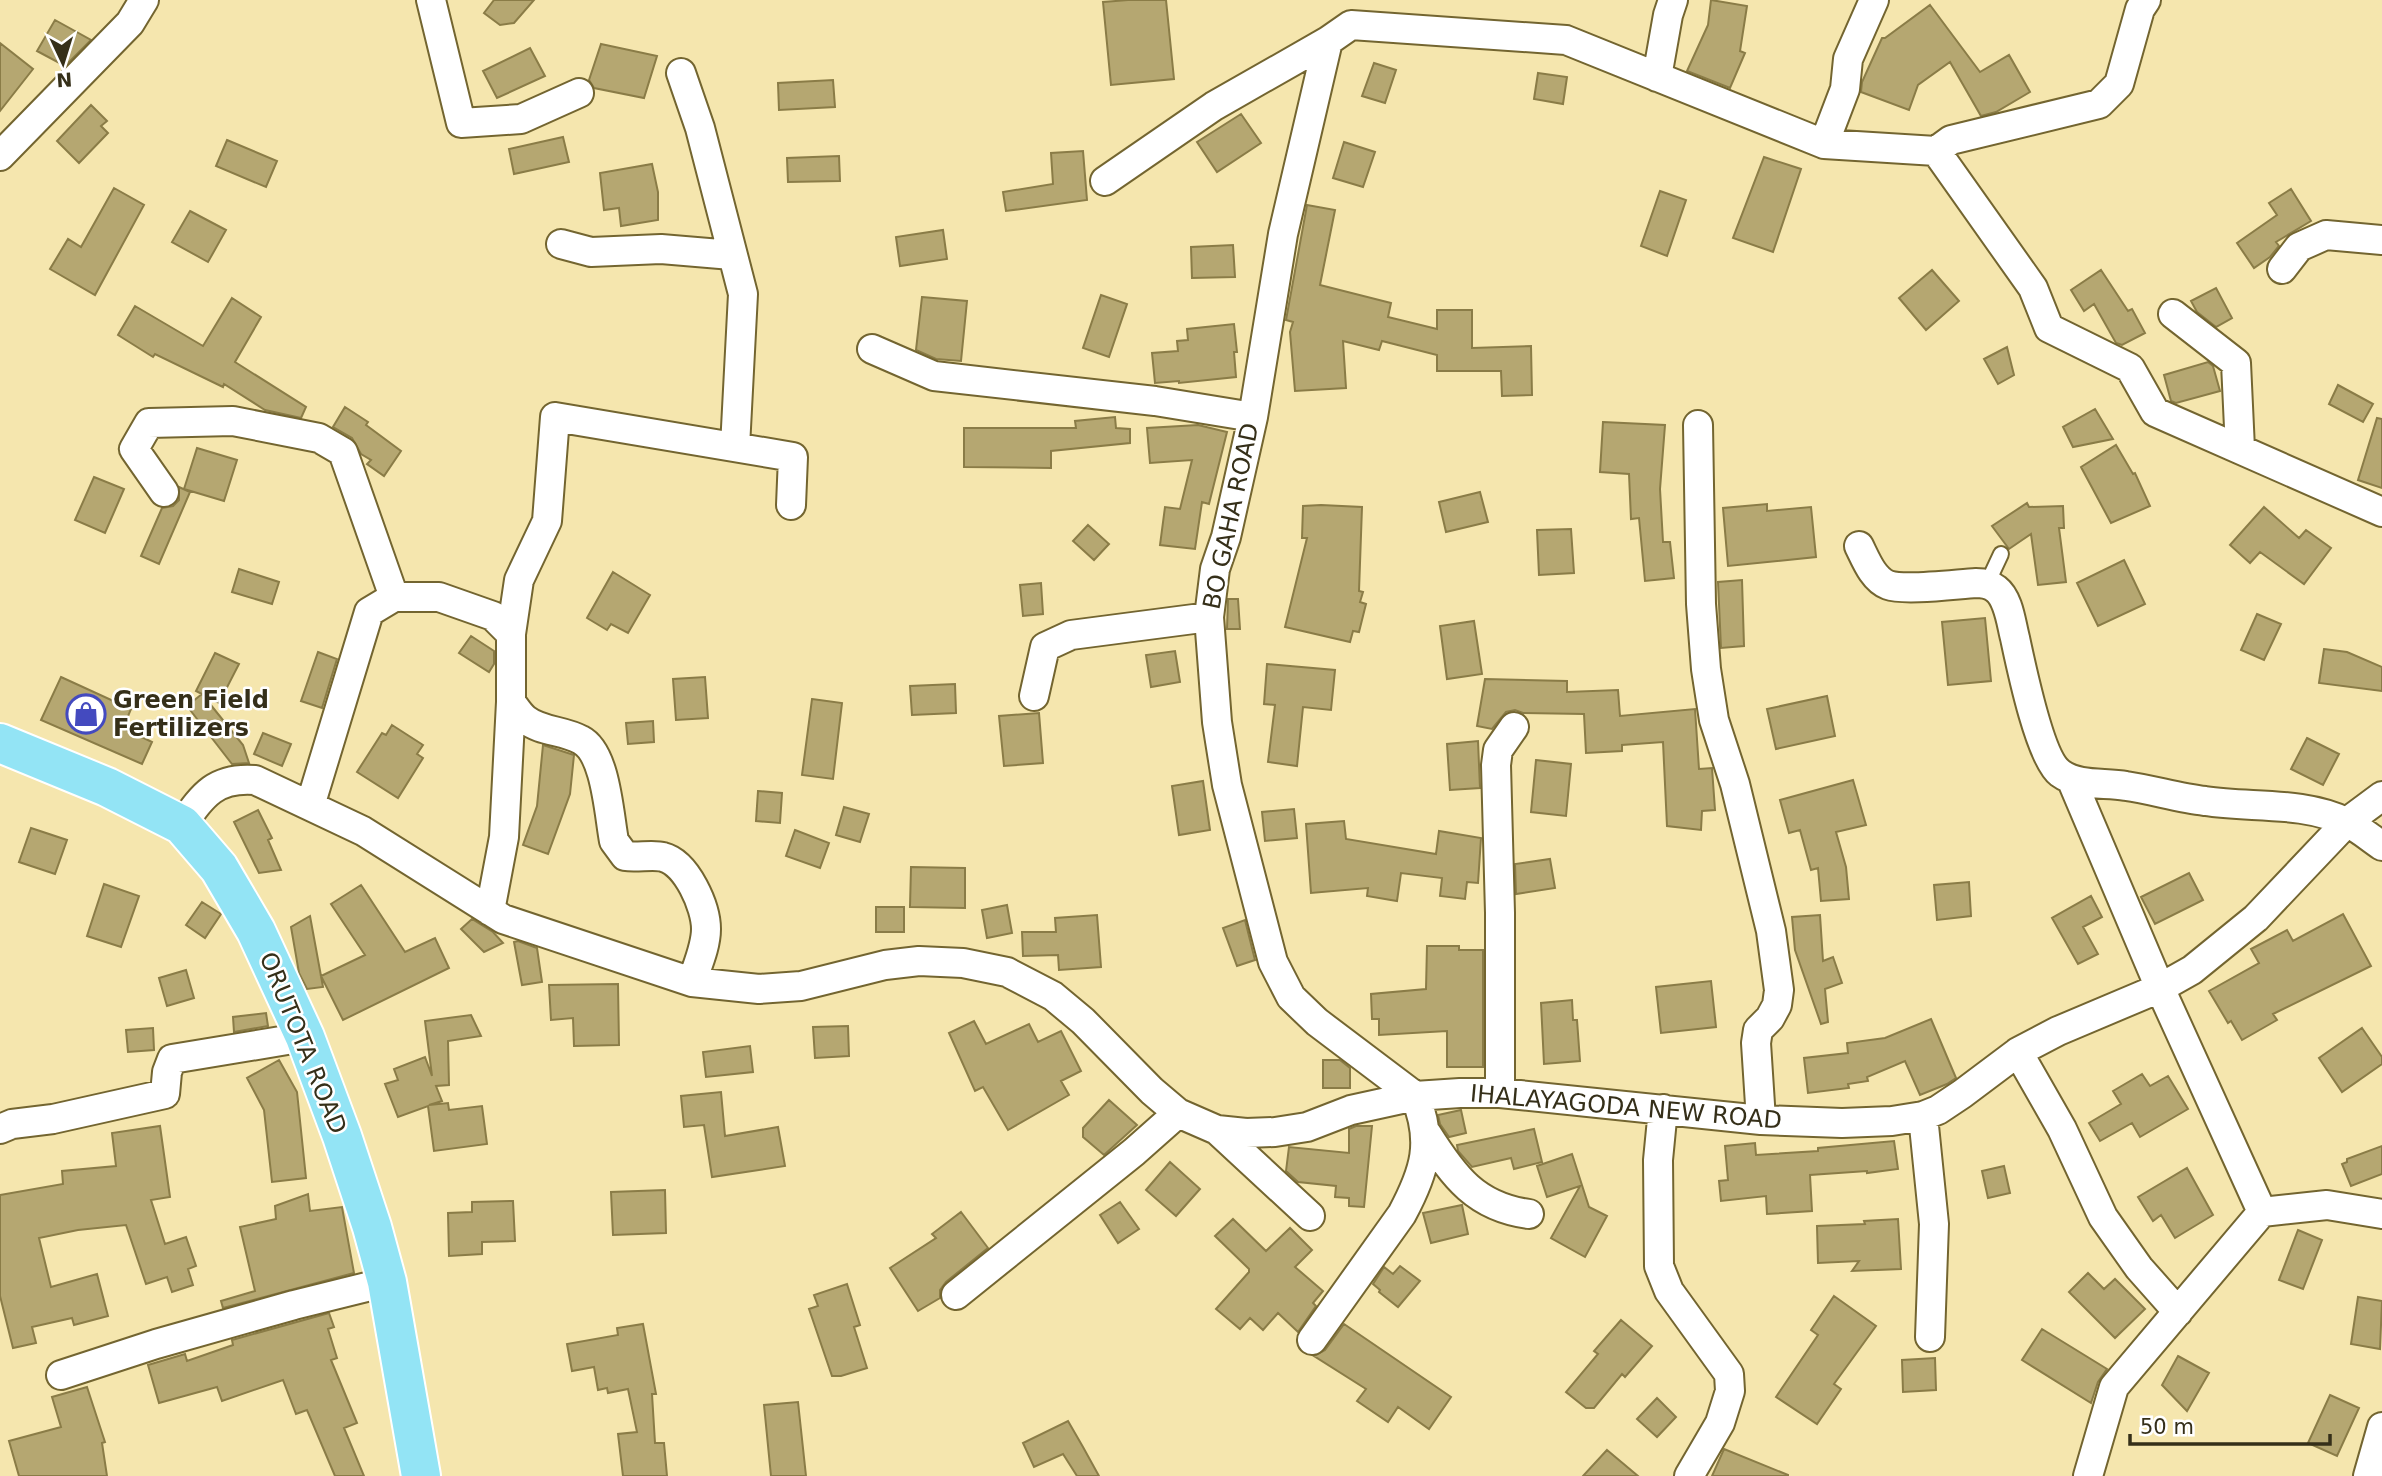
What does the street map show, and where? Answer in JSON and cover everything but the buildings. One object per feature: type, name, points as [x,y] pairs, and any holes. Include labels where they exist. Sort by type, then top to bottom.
[{"type":"main road","name":"ORUTOTA ROAD","points":[[0,743],[107,787],[182,825],[219,868],[256,931],[305,1037],[346,1149],[387,1282],[421,1476]]},
{"type":"street","points":[[2,150],[130,23],[144,0]]},
{"type":"street","points":[[431,0],[461,123],[521,119],[579,93]]},
{"type":"street","points":[[1657,77],[1673,0]]},
{"type":"street","points":[[1824,144],[1845,89],[1848,59],[1874,0]]},
{"type":"street","points":[[1105,181],[1213,106],[1328,41],[1350,12],[1566,40],[1824,144],[1936,151],[1951,141],[2099,104],[2119,84],[2140,9],[2146,0]]},
{"type":"street","name":"BO GAHA ROAD","points":[[1328,41],[1283,234],[1253,417],[1226,537],[1215,569],[1209,617],[1217,722],[1227,786],[1273,962],[1282,984],[1291,997],[1317,1022],[1415,1096]]},
{"type":"street","points":[[681,73],[700,128],[743,294],[735,447]]},
{"type":"street","points":[[1936,151],[2033,288],[2049,328],[2130,368],[2155,412],[2382,512]]},
{"type":"street","points":[[2282,269],[2299,247],[2326,235],[2382,240]]},
{"type":"street","points":[[561,244],[591,253],[661,249],[732,255]]},
{"type":"street","points":[[2173,314],[2236,363],[2240,449]]},
{"type":"street","points":[[872,349],[934,376],[1154,401],[1253,417]]},
{"type":"street","points":[[490,911],[504,836],[511,702],[511,634],[519,580],[547,521],[555,417],[793,457],[791,505]]},
{"type":"street","points":[[164,492],[134,449],[149,423],[233,421],[319,438],[343,452],[394,597]]},
{"type":"street","points":[[1698,425],[1701,604],[1706,669],[1714,720],[1735,784],[1771,931],[1779,990],[1777,1005],[1770,1018],[1758,1030],[1756,1043],[1760,1120]]},
{"type":"street","points":[[1859,547],[1877,577],[1888,585],[1987,584],[1997,590],[2004,599],[2045,750],[2056,771],[2072,781],[2114,784],[2201,801],[2315,812],[2347,822],[2382,846]]},
{"type":"street","points":[[310,806],[369,612],[394,597],[439,597],[493,616],[511,634]]},
{"type":"street","points":[[1034,696],[1045,647],[1071,635],[1209,617]]},
{"type":"street","points":[[511,702],[525,719],[540,728],[584,741],[596,755],[614,841],[619,851],[625,856],[664,857],[682,869],[694,887],[706,929],[692,982]]},
{"type":"street","points":[[1500,1093],[1500,913],[1496,765],[1498,750],[1514,727]]},
{"type":"street","name":"IHALAYAGODA NEW ROAD","points":[[182,825],[201,799],[214,787],[241,779],[255,779],[363,831],[503,919],[553,938],[692,982],[759,989],[801,986],[885,965],[919,961],[963,963],[1007,972],[1053,996],[1073,1012],[1119,1055],[1152,1091],[1178,1113],[1217,1130],[1246,1133],[1307,1127],[1352,1110],[1415,1096],[1460,1093],[1500,1093],[1760,1120],[1842,1123],[1892,1121],[1923,1116],[1938,1110],[1962,1094],[2018,1052],[2058,1031],[2160,988],[2192,971],[2256,918],[2347,822],[2382,796]]},
{"type":"street","points":[[2072,781],[2160,988],[2262,1212]]},
{"type":"street","points":[[0,1129],[12,1124],[53,1119],[164,1094],[172,1059],[305,1037]]},
{"type":"street","points":[[2018,1052],[2062,1129],[2103,1217],[2139,1268],[2178,1312]]},
{"type":"street","points":[[1415,1096],[1427,1134],[1447,1167],[1469,1190],[1509,1211],[1529,1214]]},
{"type":"street","points":[[1663,1109],[1658,1160],[1659,1266],[1669,1292],[1729,1374],[1728,1398],[1720,1423],[1689,1476]]},
{"type":"street","points":[[956,1295],[1134,1152],[1178,1113]]},
{"type":"street","points":[[1923,1116],[1934,1224],[1930,1336]]},
{"type":"street","points":[[1217,1130],[1310,1216]]},
{"type":"street","points":[[1312,1340],[1402,1213],[1413,1193],[1422,1167],[1427,1134]]},
{"type":"street","points":[[2088,1476],[2114,1387],[2262,1212],[2327,1205],[2382,1214]]},
{"type":"street","points":[[61,1375],[156,1344],[387,1282]]},
{"type":"street","points":[[2368,1476],[2382,1427]]},
{"type":"lane","points":[[1987,584],[2001,554]]},
{"type":"place","name":"Green Field Fertilizers","points":[[86,714]]}]
